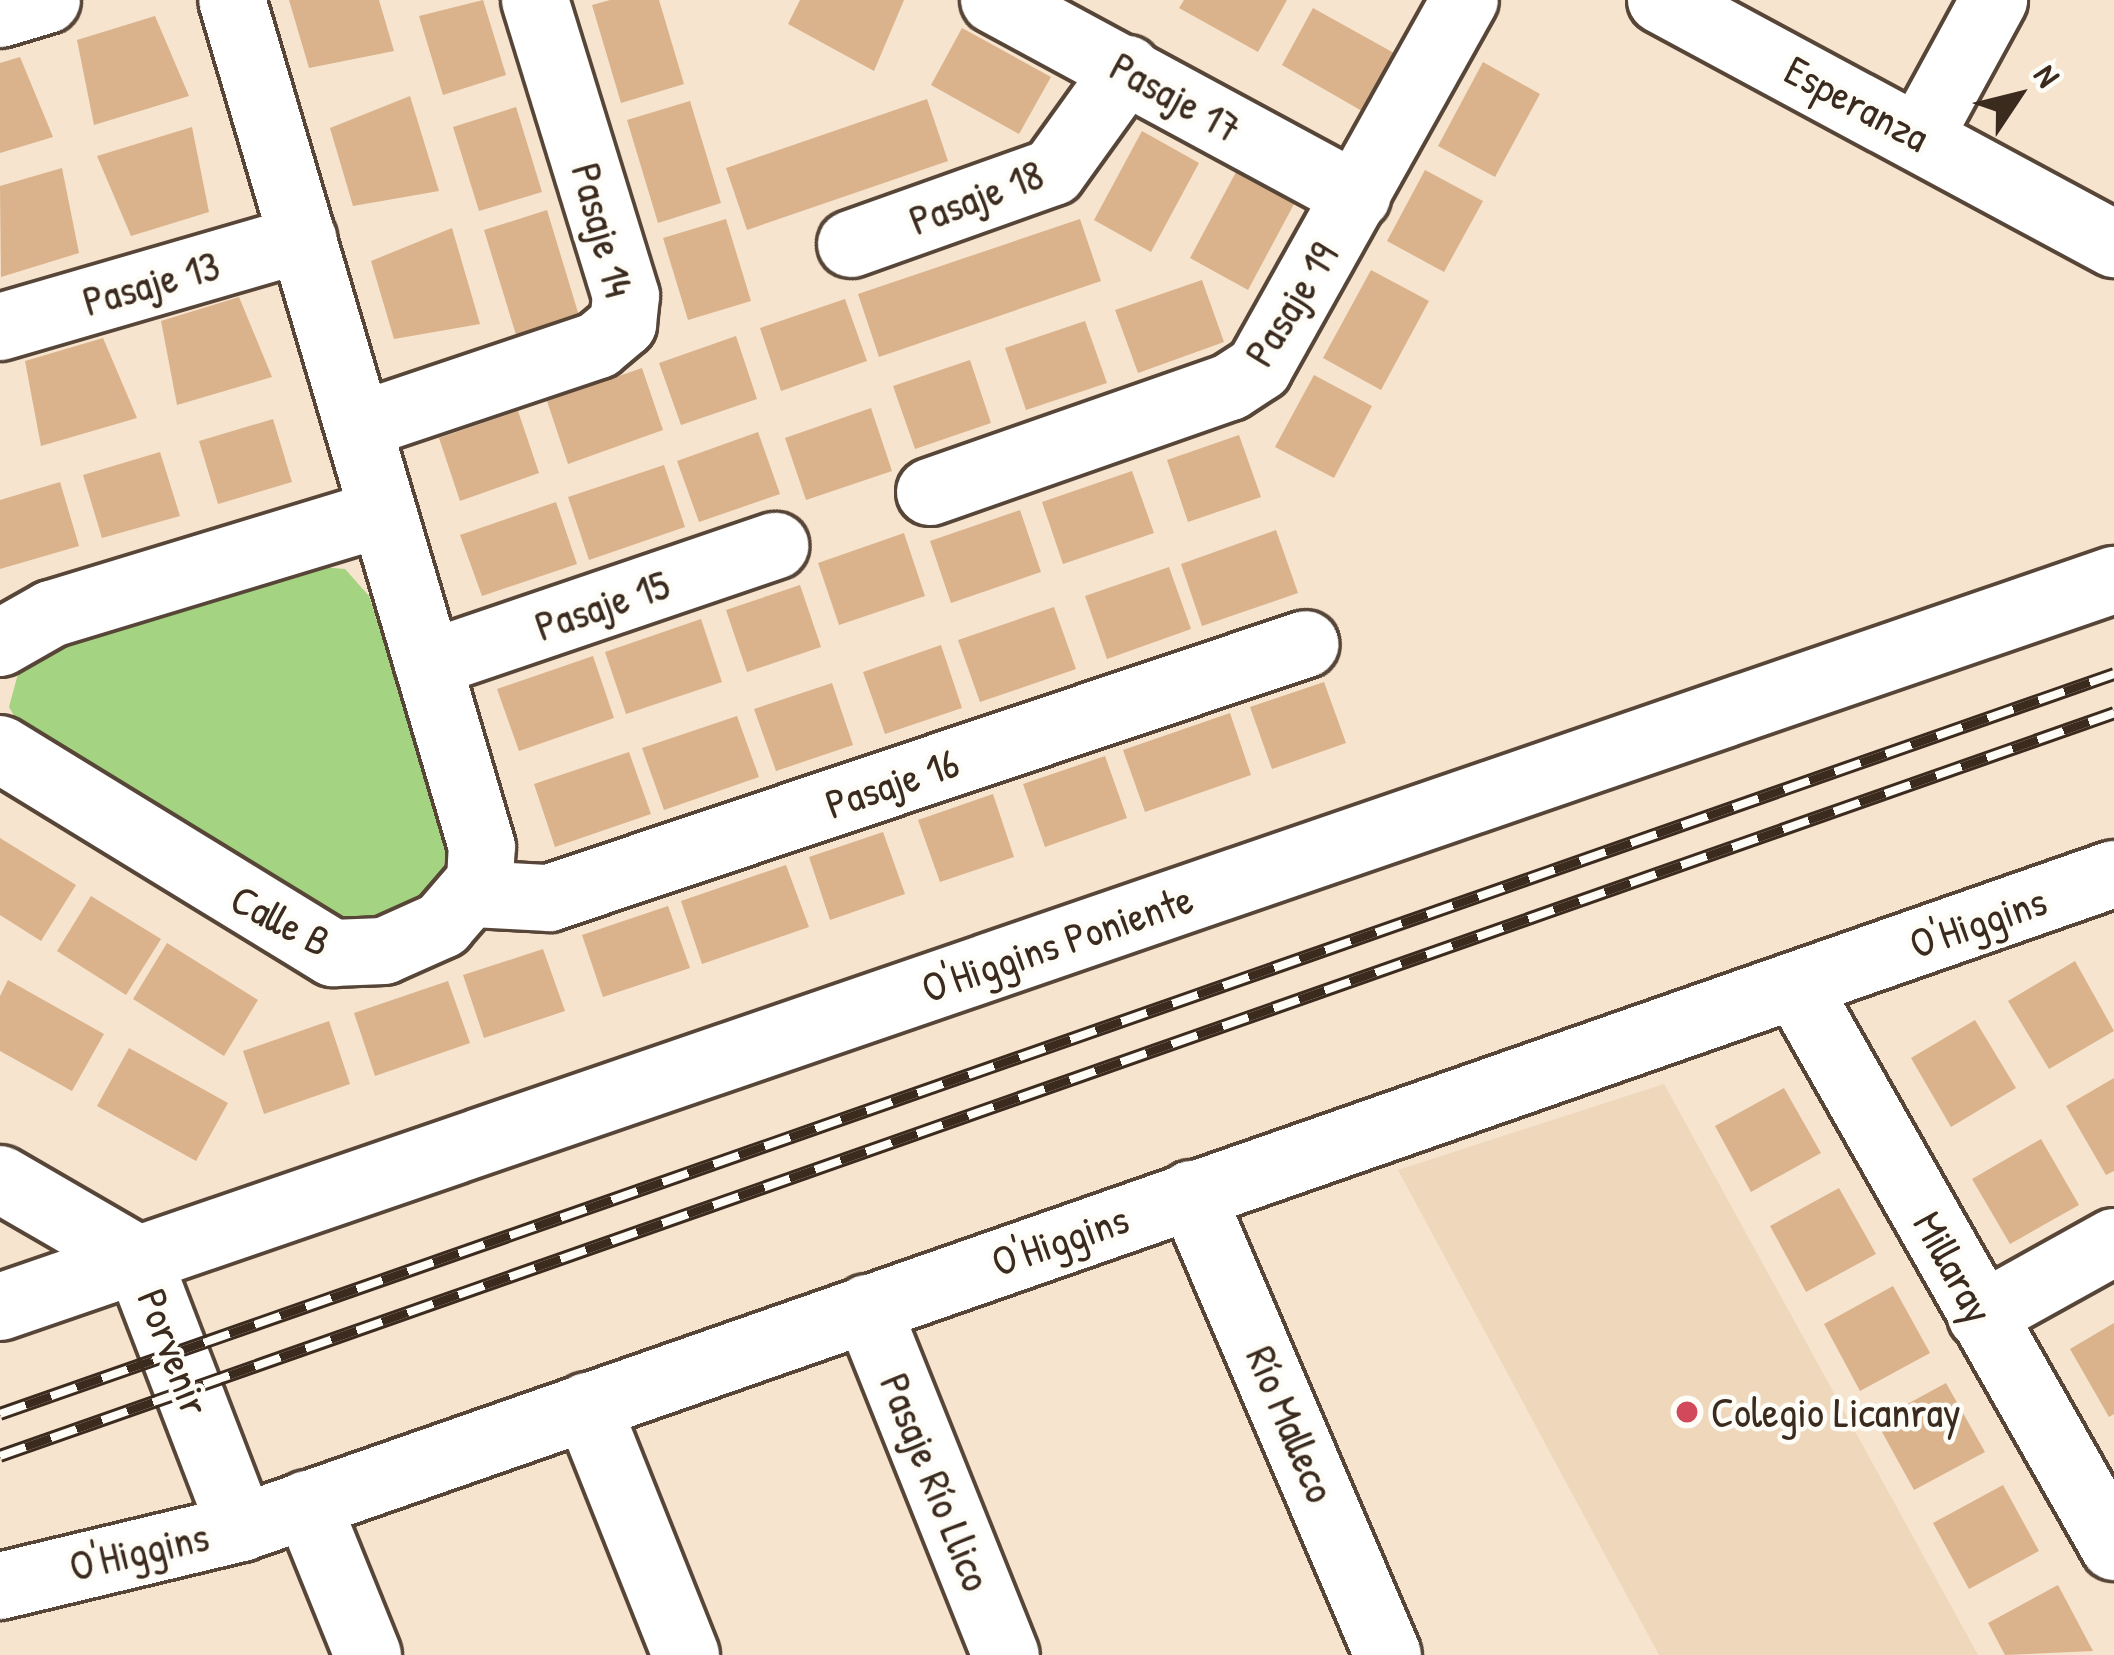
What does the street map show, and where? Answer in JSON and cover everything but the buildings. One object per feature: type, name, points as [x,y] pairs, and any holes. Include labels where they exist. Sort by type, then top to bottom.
[{"type":"street","points":[[0,14],[47,0]]},
{"type":"street","points":[[232,0],[482,847],[474,894]]},
{"type":"street","name":"Pasaje 14","points":[[358,426],[598,345],[623,324],[626,296],[536,0]]},
{"type":"street","name":"Pasaje 17","points":[[994,0],[1357,196]]},
{"type":"street","name":"Pasaje 19","points":[[930,492],[1248,377],[1269,357],[1465,0]]},
{"type":"street","name":"Esperanza","points":[[1661,0],[2114,244]]},
{"type":"street","points":[[1920,136],[1994,0]]},
{"type":"street","name":"Pasaje 18","points":[[851,244],[1053,172],[1126,69]]},
{"type":"street","name":"Pasaje 13","points":[[0,327],[302,238]]},
{"type":"street","points":[[0,644],[51,614],[383,513]]},
{"type":"street","name":"Pasaje 15","points":[[428,664],[775,545]]},
{"type":"street","name":"O'Higgins Poniente","points":[[0,1307],[2114,580]]},
{"type":"street","name":"Pasaje 16","points":[[474,894],[549,898],[1306,644]]},
{"type":"street","name":"Calle B","points":[[0,749],[22,770],[333,953],[384,951],[442,925],[474,894]]},
{"type":"street","name":"O'Higgins","points":[[0,1586],[241,1528],[2114,874]]},
{"type":"street","name":"Millaray","points":[[1796,986],[2114,1547]]},
{"type":"street","name":"Porvenir","points":[[0,1179],[138,1259],[241,1528]]},
{"type":"street","name":"Río Malleco","points":[[1191,1194],[1388,1655]]},
{"type":"street","points":[[1981,1316],[2114,1242]]},
{"type":"street","name":"Pasaje Río Llico","points":[[867,1308],[1006,1655]]},
{"type":"street","points":[[587,1406],[686,1655]]},
{"type":"street","points":[[307,1504],[368,1655]]},
{"type":"shaded area","name":"Colegio Licanray","points":[[1664,1084],[1978,1655],[1659,1655],[1398,1170]]},
{"type":"green space","points":[[310,566],[345,569],[369,596],[449,845],[439,884],[424,898],[351,925],[19,724],[9,707],[19,670],[34,657]]},
{"type":"railway","points":[[0,1414],[2114,674]]},
{"type":"railway","points":[[0,1456],[2114,713]]},
{"type":"place","name":"Colegio Licanray","points":[[1687,1412]]}]
